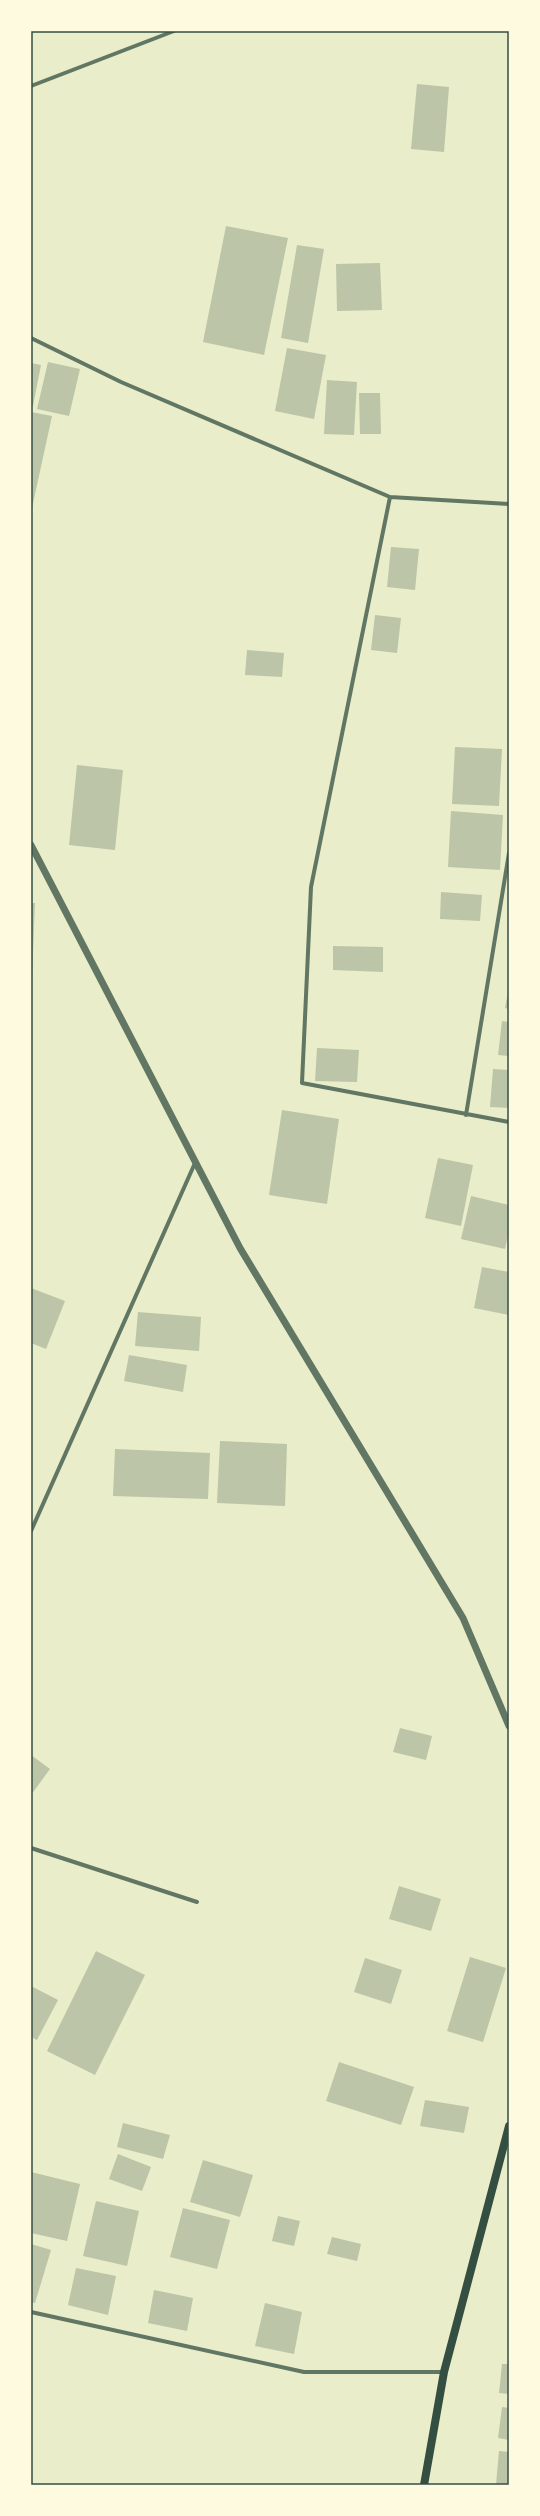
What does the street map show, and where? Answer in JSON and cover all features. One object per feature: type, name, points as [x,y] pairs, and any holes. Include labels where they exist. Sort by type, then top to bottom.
[{"type":"main road","points":[[424,2485],[444,2372],[506,2148],[509,2126]]},
{"type":"street","points":[[31,86],[174,31]]},
{"type":"street","points":[[31,338],[121,382],[390,497],[509,504]]},
{"type":"street","points":[[390,497],[311,887],[302,1082],[466,1115],[509,1122]]},
{"type":"street","points":[[31,845],[240,1248],[463,1618],[509,1726]]},
{"type":"street","points":[[466,1115],[509,853]]},
{"type":"street","points":[[31,1531],[196,1162]]},
{"type":"street","points":[[31,1848],[197,1902]]},
{"type":"street","points":[[31,2312],[304,2372],[444,2372]]},
{"type":"building","points":[[417,84],[449,87],[444,152],[411,149]]},
{"type":"building","points":[[226,226],[288,238],[264,355],[203,342]]},
{"type":"building","points":[[297,245],[324,249],[308,343],[281,338]]},
{"type":"building","points":[[380,263],[382,310],[337,311],[336,264]]},
{"type":"building","points":[[287,348],[326,355],[314,419],[275,411]]},
{"type":"building","points":[[48,362],[80,369],[69,416],[37,409]]},
{"type":"building","points":[[31,363],[41,365],[33,406],[31,405]]},
{"type":"building","points":[[327,380],[357,382],[354,435],[324,434]]},
{"type":"building","points":[[359,393],[380,393],[381,434],[360,434]]},
{"type":"building","points":[[31,412],[52,416],[32,508],[31,508]]},
{"type":"building","points":[[391,547],[419,549],[415,590],[387,587]]},
{"type":"building","points":[[375,615],[401,618],[397,653],[371,650]]},
{"type":"building","points":[[247,650],[284,653],[282,677],[245,675]]},
{"type":"building","points":[[455,747],[502,749],[499,806],[452,804]]},
{"type":"building","points":[[77,765],[123,770],[115,850],[69,845]]},
{"type":"building","points":[[451,811],[503,815],[500,870],[448,867]]},
{"type":"building","points":[[441,892],[482,895],[480,921],[440,919]]},
{"type":"building","points":[[31,903],[35,903],[32,977],[31,977]]},
{"type":"building","points":[[333,946],[383,947],[383,972],[333,970]]},
{"type":"building","points":[[508,992],[509,993],[509,1009],[505,1008]]},
{"type":"building","points":[[502,1021],[509,1022],[509,1056],[498,1055]]},
{"type":"building","points":[[317,1048],[359,1050],[357,1082],[315,1081]]},
{"type":"building","points":[[493,1069],[509,1070],[509,1108],[490,1107]]},
{"type":"building","points":[[282,1110],[339,1119],[327,1204],[269,1195]]},
{"type":"building","points":[[438,1158],[473,1165],[461,1226],[425,1218]]},
{"type":"building","points":[[471,1196],[509,1205],[509,1230],[505,1249],[461,1239]]},
{"type":"building","points":[[482,1267],[509,1272],[509,1315],[474,1308]]},
{"type":"building","points":[[31,1288],[65,1301],[46,1349],[31,1343]]},
{"type":"building","points":[[138,1312],[201,1317],[199,1351],[135,1346]]},
{"type":"building","points":[[129,1355],[187,1365],[183,1392],[124,1381]]},
{"type":"building","points":[[220,1441],[287,1444],[285,1506],[217,1503]]},
{"type":"building","points":[[115,1449],[210,1453],[208,1499],[113,1496]]},
{"type":"building","points":[[400,1728],[432,1736],[426,1760],[393,1752]]},
{"type":"building","points":[[31,1755],[50,1769],[31,1795]]},
{"type":"building","points":[[399,1886],[441,1899],[431,1931],[389,1919]]},
{"type":"building","points":[[96,1951],[145,1975],[95,2075],[47,2051]]},
{"type":"building","points":[[470,1957],[506,1968],[483,2042],[447,2031]]},
{"type":"building","points":[[365,1958],[402,1970],[391,2004],[354,1992]]},
{"type":"building","points":[[31,1986],[58,2000],[37,2040],[31,2037]]},
{"type":"building","points":[[339,2062],[414,2087],[401,2125],[326,2101]]},
{"type":"building","points":[[425,2100],[469,2107],[464,2133],[420,2126]]},
{"type":"building","points":[[123,2123],[170,2135],[163,2159],[117,2147]]},
{"type":"building","points":[[118,2154],[151,2167],[142,2191],[109,2179]]},
{"type":"building","points":[[203,2160],[253,2175],[240,2217],[190,2202]]},
{"type":"building","points":[[31,2172],[80,2184],[67,2241],[31,2233]]},
{"type":"building","points":[[96,2201],[139,2211],[127,2266],[83,2256]]},
{"type":"building","points":[[183,2208],[230,2220],[217,2269],[170,2257]]},
{"type":"building","points":[[278,2216],[300,2221],[294,2246],[272,2241]]},
{"type":"building","points":[[332,2237],[361,2244],[357,2261],[327,2254]]},
{"type":"building","points":[[31,2244],[51,2250],[35,2303],[31,2302]]},
{"type":"building","points":[[76,2268],[116,2276],[108,2315],[68,2305]]},
{"type":"building","points":[[154,2290],[193,2298],[187,2331],[148,2323]]},
{"type":"building","points":[[265,2303],[302,2312],[294,2354],[255,2346]]},
{"type":"building","points":[[502,2364],[509,2364],[509,2394],[499,2393]]},
{"type":"building","points":[[502,2407],[509,2408],[509,2440],[498,2438]]},
{"type":"building","points":[[499,2451],[509,2452],[509,2485],[496,2485]]}]
